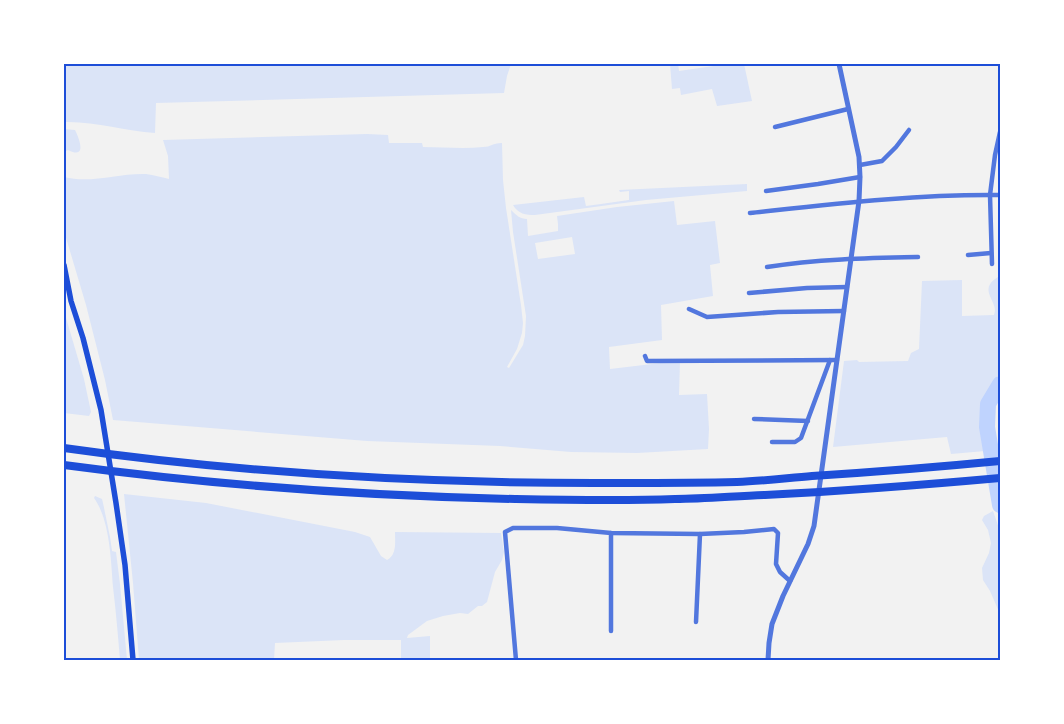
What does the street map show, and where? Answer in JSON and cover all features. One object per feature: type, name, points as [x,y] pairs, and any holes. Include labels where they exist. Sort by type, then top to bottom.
[{"type":"highway","points":[[64,448],[113,455],[331,475],[543,483],[738,482],[1000,461]]},
{"type":"highway","points":[[64,465],[220,483],[332,492],[462,498],[583,500],[677,499],[806,493],[1000,478]]},
{"type":"main road","points":[[64,266],[71,301],[101,410],[126,575],[134,660]]},
{"type":"street","points":[[768,660],[772,624],[808,544],[814,526],[859,201],[860,165],[839,64]]},
{"type":"street","points":[[775,127],[848,109]]},
{"type":"street","points":[[860,165],[882,161],[909,130]]},
{"type":"street","points":[[992,264],[990,195],[1000,132]]},
{"type":"street","points":[[766,191],[860,177]]},
{"type":"street","points":[[750,213],[859,201],[1000,195]]},
{"type":"street","points":[[968,255],[991,253]]},
{"type":"street","points":[[767,268],[793,263],[918,257]]},
{"type":"street","points":[[749,293],[847,287]]},
{"type":"street","points":[[689,309],[708,317],[844,310]]},
{"type":"street","points":[[645,356],[647,361],[837,360]]},
{"type":"street","points":[[772,442],[795,442],[801,438],[830,360]]},
{"type":"street","points":[[754,419],[808,420]]},
{"type":"street","points":[[516,660],[505,532],[513,528],[556,528],[611,533],[700,534],[774,529],[778,533],[776,564],[780,572],[790,582]]},
{"type":"street","points":[[611,533],[611,631]]},
{"type":"street","points":[[696,622],[700,534]]},
{"type":"shaded area","points":[[64,64],[511,64],[504,93],[156,103],[155,133],[87,123],[64,122]]},
{"type":"shaded area","points":[[670,64],[678,64],[679,71],[728,64],[744,64],[752,101],[717,106],[712,89],[681,95],[680,88],[672,89]]},
{"type":"shaded area","points":[[64,129],[75,130],[80,147],[78,152],[68,150],[64,152]]},
{"type":"shaded area","points":[[367,134],[388,135],[389,143],[422,143],[423,147],[475,148],[502,143],[506,208],[523,323],[517,349],[507,367],[509,368],[523,345],[526,316],[511,210],[516,215],[527,219],[528,236],[558,231],[557,216],[674,201],[677,225],[715,221],[720,263],[710,265],[713,296],[661,305],[662,340],[609,347],[610,369],[680,362],[679,395],[707,394],[708,449],[637,453],[571,452],[500,446],[367,441],[113,420],[86,305],[64,231],[64,177],[94,179],[146,174],[169,179],[168,156],[163,140]],"holes":[[[572,237],[575,254],[538,259],[535,243]]]},
{"type":"shaded area","points":[[747,184],[747,191],[646,200],[535,215],[522,213],[513,205],[584,197],[586,206],[629,200],[629,191],[620,192],[619,190]]},
{"type":"shaded area","points":[[1000,277],[1000,373],[989,389],[981,414],[980,424],[985,451],[951,454],[947,437],[833,447],[844,361],[908,361],[911,353],[919,349],[922,281],[962,280],[962,316],[994,315],[995,310],[989,287]]},
{"type":"shaded area","points":[[64,311],[84,379],[91,412],[89,416],[64,413]]},
{"type":"shaded area","points":[[124,494],[206,503],[355,532],[370,537],[381,556],[387,560],[394,552],[395,532],[501,533],[504,552],[495,572],[487,602],[468,614],[460,613],[427,621],[408,635],[407,638],[430,636],[430,660],[401,660],[401,640],[344,640],[275,643],[274,660],[139,660]]},
{"type":"shaded area","points":[[95,496],[102,499],[112,551],[116,552],[127,660],[120,660],[109,541],[107,529],[94,498]]},
{"type":"shaded area","points":[[993,511],[1000,531],[1000,614],[983,580],[982,568],[989,553],[991,543],[988,530],[982,520],[984,516]]},
{"type":"waterway","points":[[1000,384],[988,404],[987,427],[1000,505]]}]
